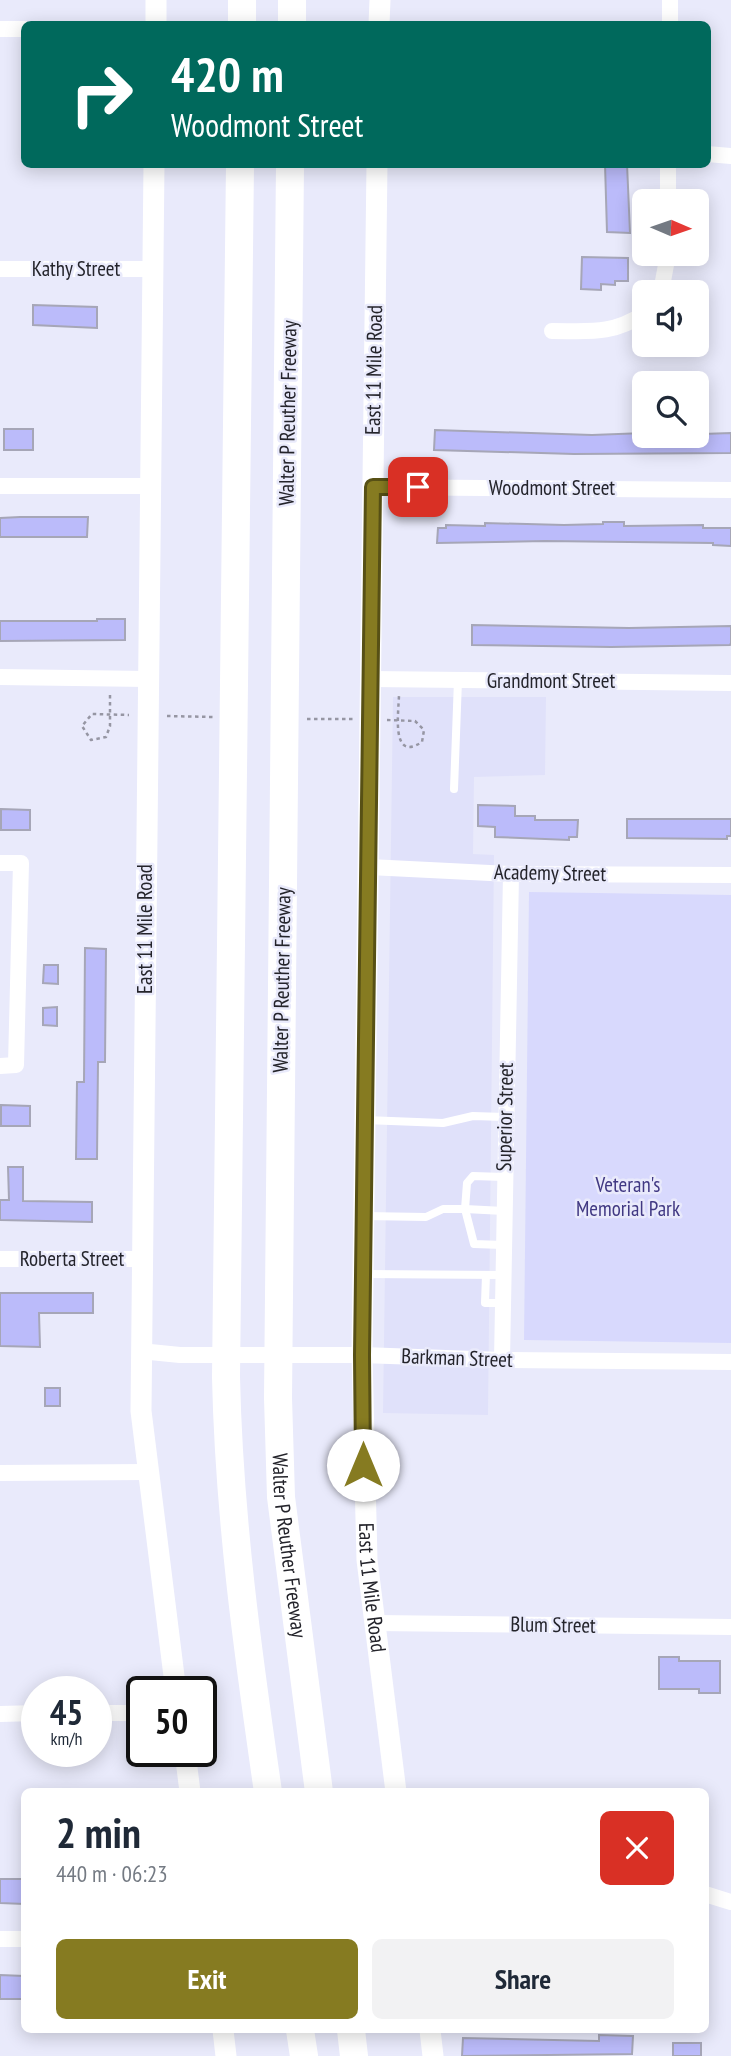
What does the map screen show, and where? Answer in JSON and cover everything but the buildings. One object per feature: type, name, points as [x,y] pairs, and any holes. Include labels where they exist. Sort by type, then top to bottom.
[{"type":"highway","points":[[242,0],[242,21]]},
{"type":"highway","points":[[292,0],[292,21]]},
{"type":"highway","points":[[240,168],[226,1377],[227,1433],[236,1547],[267,1788]]},
{"type":"highway","name":"Walter P Reuther Freeway","points":[[290,168],[278,1398],[281,1497],[318,1788]]},
{"type":"highway","points":[[300,2033],[304,2056]]},
{"type":"highway","points":[[351,2033],[354,2056]]},
{"type":"main road","points":[[156,0],[156,21]]},
{"type":"main road","points":[[379,21],[380,0]]},
{"type":"main road","name":"East 11 Mile Road","points":[[154,168],[140,1352],[141,1411],[174,1676]]},
{"type":"main road","name":"East 11 Mile Road","points":[[377,168],[362,1355],[367,1560],[396,1788]]},
{"type":"main road","points":[[187,1767],[190,1788]]},
{"type":"main road","points":[[223,2033],[226,2056]]},
{"type":"main road","points":[[430,2033],[433,2056]]},
{"type":"street","points":[[670,0],[670,21]]},
{"type":"street","points":[[0,29],[21,29]]},
{"type":"street","points":[[711,154],[731,156]]},
{"type":"street","points":[[668,168],[668,189]]},
{"type":"street","name":"Kathy Street","points":[[0,268],[153,268]]},
{"type":"street","points":[[552,331],[608,331],[632,322]]},
{"type":"street","points":[[0,486],[151,486]]},
{"type":"street","name":"Woodmont Street","points":[[373,487],[731,489]]},
{"type":"street","points":[[0,677],[148,679]]},
{"type":"street","name":"Grandmont Street","points":[[371,679],[731,682]]},
{"type":"street","points":[[0,863],[21,863],[8,1065]]},
{"type":"street","name":"Academy Street","points":[[369,867],[511,874],[731,875]]},
{"type":"street","name":"Superior Street","points":[[502,1360],[511,874]]},
{"type":"street","name":"Roberta Street","points":[[0,1259],[143,1259]]},
{"type":"street","name":"Barkman Street","points":[[140,1352],[180,1355],[362,1355],[731,1363]]},
{"type":"street","points":[[0,1473],[148,1472]]},
{"type":"street","name":"Blum Street","points":[[375,1623],[731,1627]]},
{"type":"street","points":[[0,1714],[21,1713]]},
{"type":"street","points":[[709,1895],[731,1902]]},
{"type":"street","points":[[0,1939],[21,1939]]},
{"type":"lane","points":[[454,789],[458,681]]},
{"type":"lane","points":[[365,1119],[443,1123],[473,1116],[505,1117]]},
{"type":"lane","points":[[503,1245],[474,1244],[465,1209],[467,1183],[473,1176],[504,1177]]},
{"type":"lane","points":[[364,1216],[426,1217],[443,1209],[504,1211]]},
{"type":"lane","points":[[363,1274],[503,1275]]},
{"type":"lane","points":[[486,1275],[485,1303],[503,1303]]},
{"type":"path","points":[[110,677],[110,726]]},
{"type":"path","points":[[389,694],[400,694],[399,725]]},
{"type":"shaded area","points":[[393,697],[546,697],[545,775],[474,777],[473,854],[494,855],[488,1415],[383,1413]]},
{"type":"green space","name":"Veteran's Memorial Park","points":[[529,892],[731,895],[731,1343],[524,1340]]},
{"type":"route","points":[[363,1465],[362,1355],[373,487],[418,487]]}]
